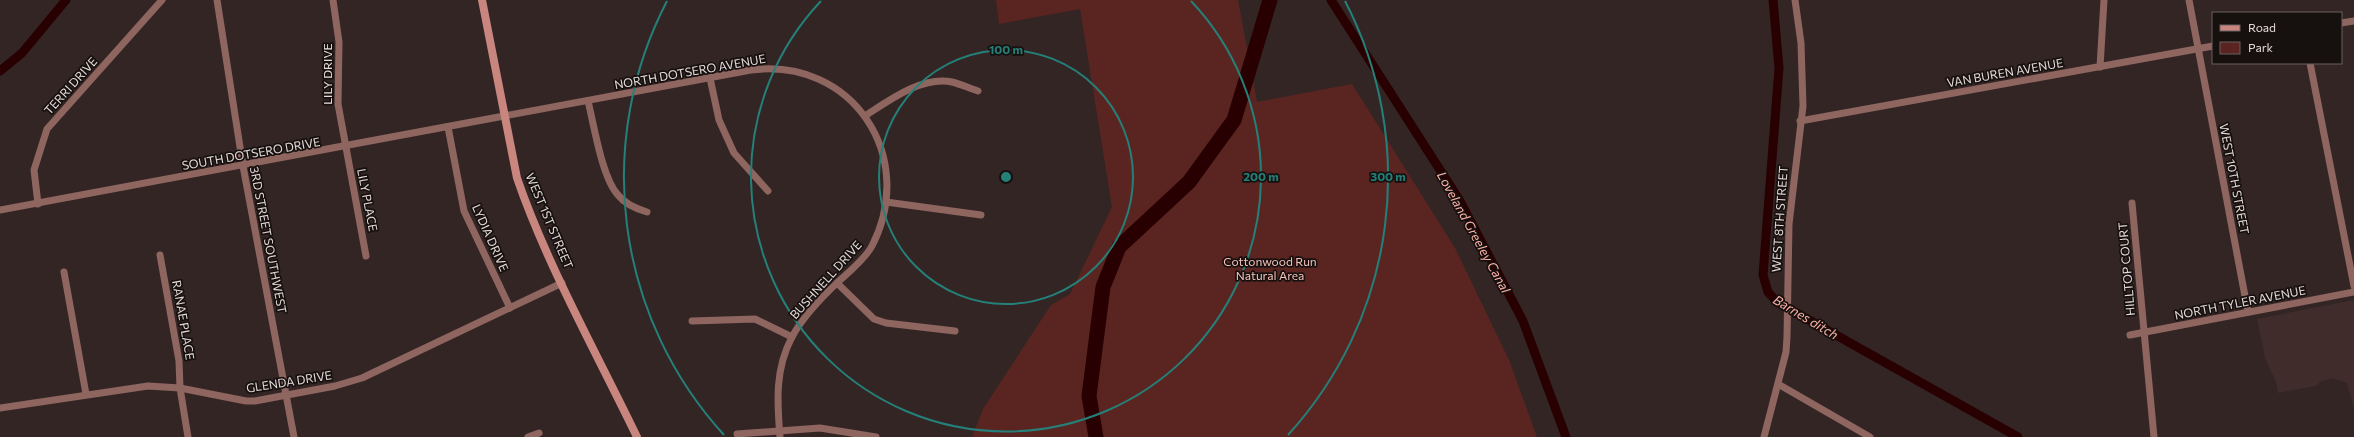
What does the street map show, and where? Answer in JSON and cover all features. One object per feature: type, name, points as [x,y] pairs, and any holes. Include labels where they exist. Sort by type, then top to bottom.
[{"type":"main road","name":"WEST 1ST STREET","points":[[482,0],[517,178],[562,284],[637,437]]},
{"type":"street","name":"TERRI DRIVE","points":[[38,204],[34,170],[47,129],[162,0]]},
{"type":"street","name":"3RD STREET SOUTHWEST","points":[[218,0],[243,166],[294,437]]},
{"type":"street","name":"LILY DRIVE","points":[[333,0],[339,42],[338,104],[346,148]]},
{"type":"street","name":"WEST 8TH STREET","points":[[1764,437],[1786,352],[1789,224],[1803,96],[1801,43],[1795,0]]},
{"type":"street","points":[[2100,67],[2104,0]]},
{"type":"street","name":"WEST 10TH STREET","points":[[2189,0],[2248,312]]},
{"type":"street","points":[[2342,23],[2354,21]]},
{"type":"street","name":"VAN BUREN AVENUE","points":[[1800,121],[2212,46]]},
{"type":"street","points":[[2310,64],[2354,286]]},
{"type":"street","name":"NORTH DOTSERO AVENUE","points":[[506,116],[762,69],[792,70],[809,74],[832,86],[852,102],[865,116]]},
{"type":"street","points":[[710,78],[724,133],[741,163],[768,191]]},
{"type":"street","points":[[865,116],[895,97],[926,85],[951,82],[978,91]]},
{"type":"street","points":[[588,101],[601,156],[618,195],[637,209],[647,212]]},
{"type":"street","name":"SOUTH DOTSERO DRIVE","points":[[0,210],[346,148],[506,116]]},
{"type":"street","name":"BUSHNELL DRIVE","points":[[780,435],[777,397],[778,375],[792,337],[806,316],[871,247],[884,217],[888,174],[882,149],[865,116]]},
{"type":"street","name":"LYDIA DRIVE","points":[[448,127],[464,211],[510,308]]},
{"type":"street","name":"LILY PLACE","points":[[346,148],[366,256]]},
{"type":"street","points":[[886,202],[981,215]]},
{"type":"street","name":"HILLTOP COURT","points":[[2132,203],[2154,437]]},
{"type":"street","name":"RANAE PLACE","points":[[160,255],[179,361],[180,388],[188,437]]},
{"type":"street","points":[[64,272],[86,394]]},
{"type":"street","points":[[837,283],[874,319],[886,323],[955,331]]},
{"type":"street","name":"GLENDA DRIVE","points":[[0,408],[86,394],[148,386],[180,388],[246,401],[340,385],[362,378],[562,284]]},
{"type":"street","name":"NORTH TYLER AVENUE","points":[[2130,335],[2354,292]]},
{"type":"street","points":[[692,321],[755,319],[792,337]]},
{"type":"street","points":[[1778,384],[1870,437]]},
{"type":"street","points":[[737,434],[780,435],[820,428],[876,437]]},
{"type":"street","points":[[528,437],[539,433]]},
{"type":"shaded area","points":[[2354,300],[2354,409],[2347,383],[2333,378],[2322,381],[2315,386],[2278,393],[2276,382],[2265,358],[2257,319]]},
{"type":"green space","name":"Cottonwood Run Natural Area","points":[[996,0],[1238,0],[1257,102],[1352,84],[1455,248],[1509,360],[1537,437],[972,437],[983,409],[1051,305],[1070,294],[1112,207],[1080,9],[999,24]]},
{"type":"waterway","points":[[0,71],[22,53],[66,0]]},
{"type":"waterway","points":[[1096,437],[1089,396],[1103,287],[1119,247],[1189,182],[1234,120],[1270,0]]},
{"type":"waterway","name":"Loveland Greeley Canal","points":[[1331,0],[1460,201],[1523,321],[1566,437]]},
{"type":"waterway","name":"Barnes ditch","points":[[1773,0],[1779,68],[1763,275],[1768,292],[1777,302],[2018,437]]}]
